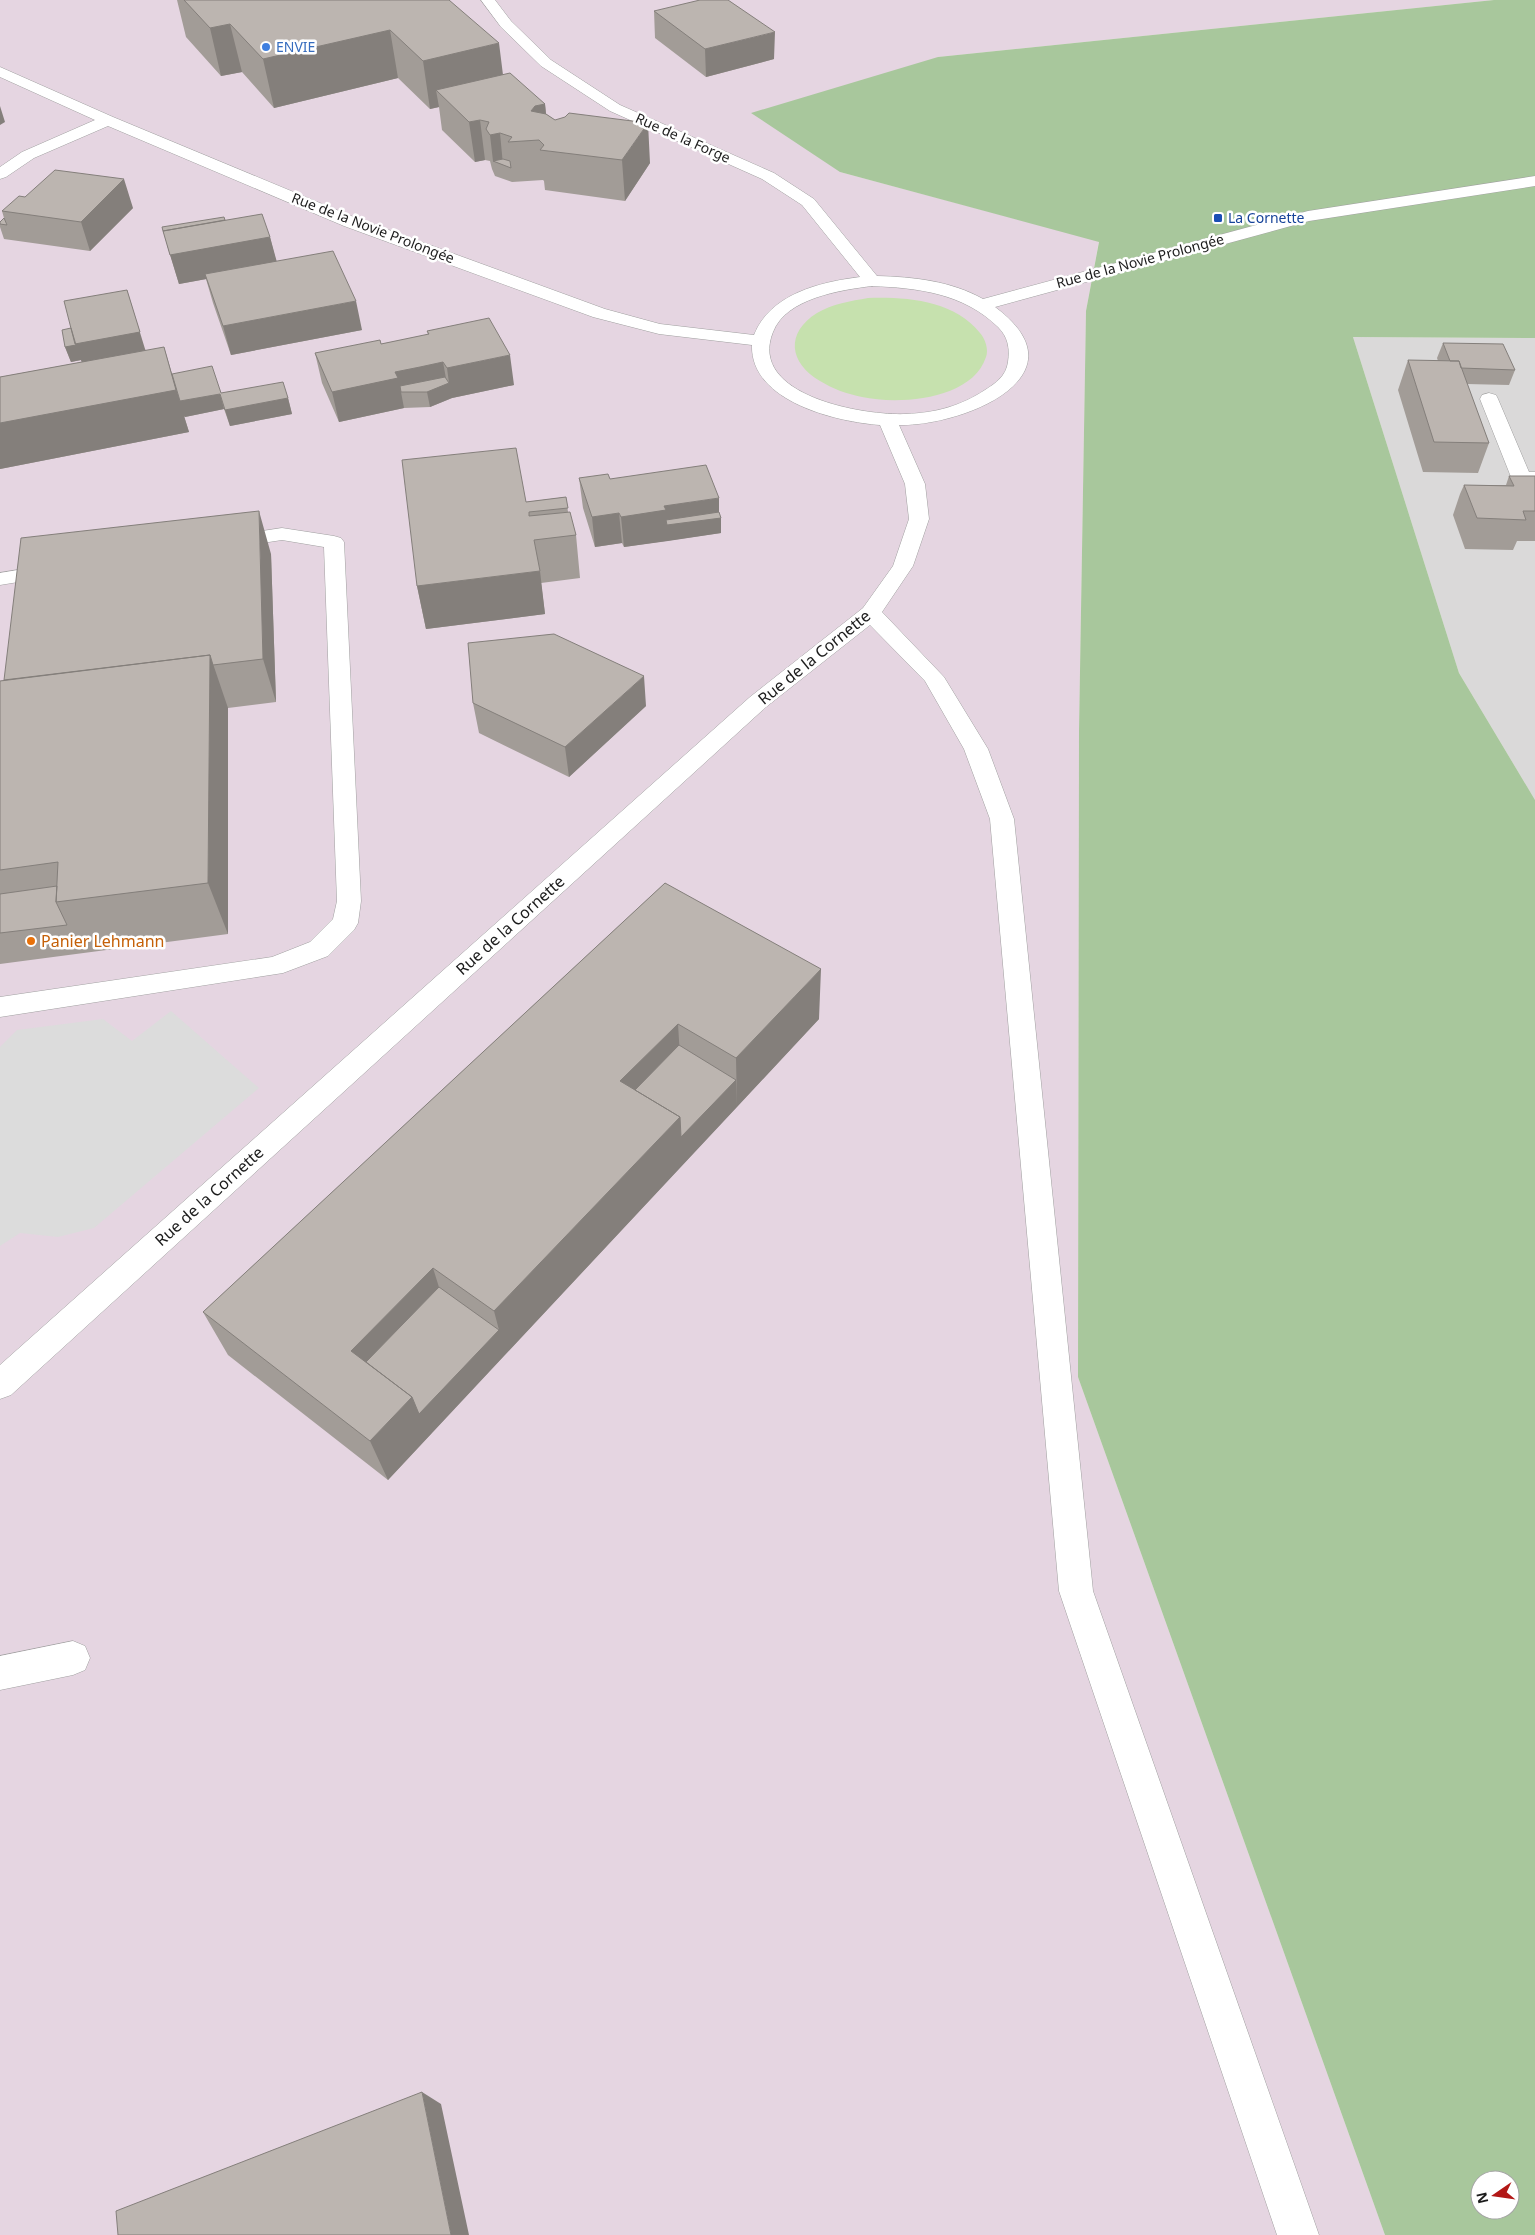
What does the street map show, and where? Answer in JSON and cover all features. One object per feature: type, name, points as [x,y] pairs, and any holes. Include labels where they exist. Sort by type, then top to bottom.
[{"type":"street","name":"Rue de la Forge","points":[[488,0],[506,24],[546,63],[614,108],[768,176],[808,202],[872,281]]},
{"type":"street","name":"Rue de la Novie Prolongée","points":[[0,70],[108,120],[350,222],[599,313],[659,329],[703,336],[760,341]]},
{"type":"street","points":[[0,174],[28,155],[108,120]]},
{"type":"street","name":"Rue de la Novie Prolongée","points":[[982,304],[1308,216],[1535,181]]},
{"type":"street","points":[[872,281],[905,282],[937,287],[966,296],[982,304],[1010,328],[1019,349],[1015,371],[998,391],[970,407],[934,417],[888,421],[848,415],[809,403],[780,385],[763,364],[760,341],[771,318],[796,300],[831,287],[872,281]]},
{"type":"street","points":[[1489,399],[1521,477],[1535,478]]},
{"type":"street","name":"Rue de la Cornette","points":[[0,1385],[758,702],[871,614],[904,566],[918,519],[915,484],[888,421]]},
{"type":"street","points":[[0,1007],[274,966],[319,949],[345,923],[349,901],[334,542],[282,534],[214,545]]},
{"type":"street","points":[[0,579],[78,566]]},
{"type":"street","points":[[871,614],[933,677],[976,749],[1002,819],[1076,1591],[1298,2235]]},
{"type":"street","points":[[0,1673],[73,1658]]},
{"type":"shaded area","points":[[0,0],[1494,0],[938,57],[840,172],[1099,241],[1086,311],[1079,731],[1078,1377],[1385,2235],[0,2235]]},
{"type":"shaded area","points":[[1353,337],[1535,338],[1535,800],[1459,673]]},
{"type":"shaded area","points":[[171,1011],[259,1088],[94,1228],[58,1237],[20,1233],[0,1246],[0,1047],[17,1030],[103,1019],[132,1041]]},
{"type":"green space","points":[[1494,0],[1535,0],[1535,338],[1353,337],[1459,673],[1535,800],[1535,2235],[1385,2235],[1078,1377],[1079,731],[1086,311],[1099,242],[840,172],[751,113],[938,57]]},
{"type":"green space","points":[[868,298],[914,300],[943,307],[957,313],[982,335],[985,341],[987,354],[978,371],[966,383],[950,391],[914,399],[895,400],[862,397],[840,391],[820,381],[802,366],[797,357],[796,339],[800,330],[817,313],[829,307]]},
{"type":"building","points":[[184,0],[449,0],[499,43],[423,61],[390,30],[263,59],[230,24],[210,28]]},
{"type":"building","points":[[700,0],[728,0],[775,32],[705,49],[654,11]]},
{"type":"building","points":[[510,73],[545,104],[535,106],[531,111],[546,114],[555,120],[565,117],[569,113],[648,123],[622,160],[540,150],[544,145],[539,140],[508,142],[512,137],[500,133],[490,135],[486,129],[489,122],[480,120],[469,122],[436,90]]},
{"type":"building","points":[[503,159],[510,161],[511,168],[493,161]]},
{"type":"building","points":[[55,170],[124,179],[81,222],[2,211],[19,196],[25,197]]},
{"type":"building","points":[[262,214],[270,237],[170,255],[163,231]]},
{"type":"building","points":[[224,217],[225,220],[163,231],[162,227]]},
{"type":"building","points":[[4,218],[7,225],[0,224]]},
{"type":"building","points":[[333,251],[356,301],[223,326],[205,274]]},
{"type":"building","points":[[127,290],[140,332],[75,344],[64,301]]},
{"type":"building","points":[[489,318],[510,355],[447,368],[443,362],[395,372],[398,378],[332,392],[315,353],[380,340],[381,344],[429,334],[427,331]]},
{"type":"building","points":[[71,328],[76,345],[65,347],[62,330]]},
{"type":"building","points":[[1443,343],[1503,344],[1515,370],[1461,368],[1459,361],[1450,361]]},
{"type":"building","points":[[164,347],[176,390],[0,423],[0,377]]},
{"type":"building","points":[[1408,360],[1459,361],[1489,443],[1434,442]]},
{"type":"building","points":[[212,366],[221,393],[283,382],[288,398],[225,410],[220,394],[180,401],[172,374]]},
{"type":"building","points":[[445,377],[449,383],[427,392],[401,392],[400,386]]},
{"type":"building","points":[[516,448],[526,502],[566,497],[568,508],[529,512],[529,516],[570,512],[576,535],[534,540],[540,571],[417,586],[402,460]]},
{"type":"building","points":[[706,465],[719,498],[664,506],[666,510],[621,517],[619,513],[592,517],[579,478],[608,474],[610,479]]},
{"type":"building","points":[[1509,476],[1535,476],[1535,511],[1523,511],[1526,520],[1477,518],[1464,485],[1514,486]]},
{"type":"building","points":[[259,511],[263,659],[213,665],[210,655],[4,680],[21,538]]},
{"type":"building","points":[[719,512],[721,518],[667,525],[666,520]]},
{"type":"building","points":[[554,634],[644,676],[565,747],[473,703],[468,643]]},
{"type":"building","points":[[210,655],[208,883],[56,902],[58,862],[0,870],[0,681]]},
{"type":"building","points":[[665,883],[821,969],[736,1058],[678,1024],[620,1081],[680,1117],[494,1311],[433,1268],[351,1351],[412,1397],[370,1441],[203,1312]]},
{"type":"building","points":[[57,886],[56,902],[67,925],[0,933],[0,894]]},
{"type":"building","points":[[679,1045],[736,1080],[681,1137],[680,1117],[635,1090]]},
{"type":"building","points":[[439,1287],[499,1330],[419,1414],[412,1397],[366,1362]]},
{"type":"building","points":[[422,2092],[451,2235],[118,2235],[116,2211]]},
{"type":"place","name":"ENVIE","points":[[266,47]]},
{"type":"place","name":"La Cornette","points":[[1218,218]]},
{"type":"place","name":"Panier Lehmann","points":[[31,941]]}]
